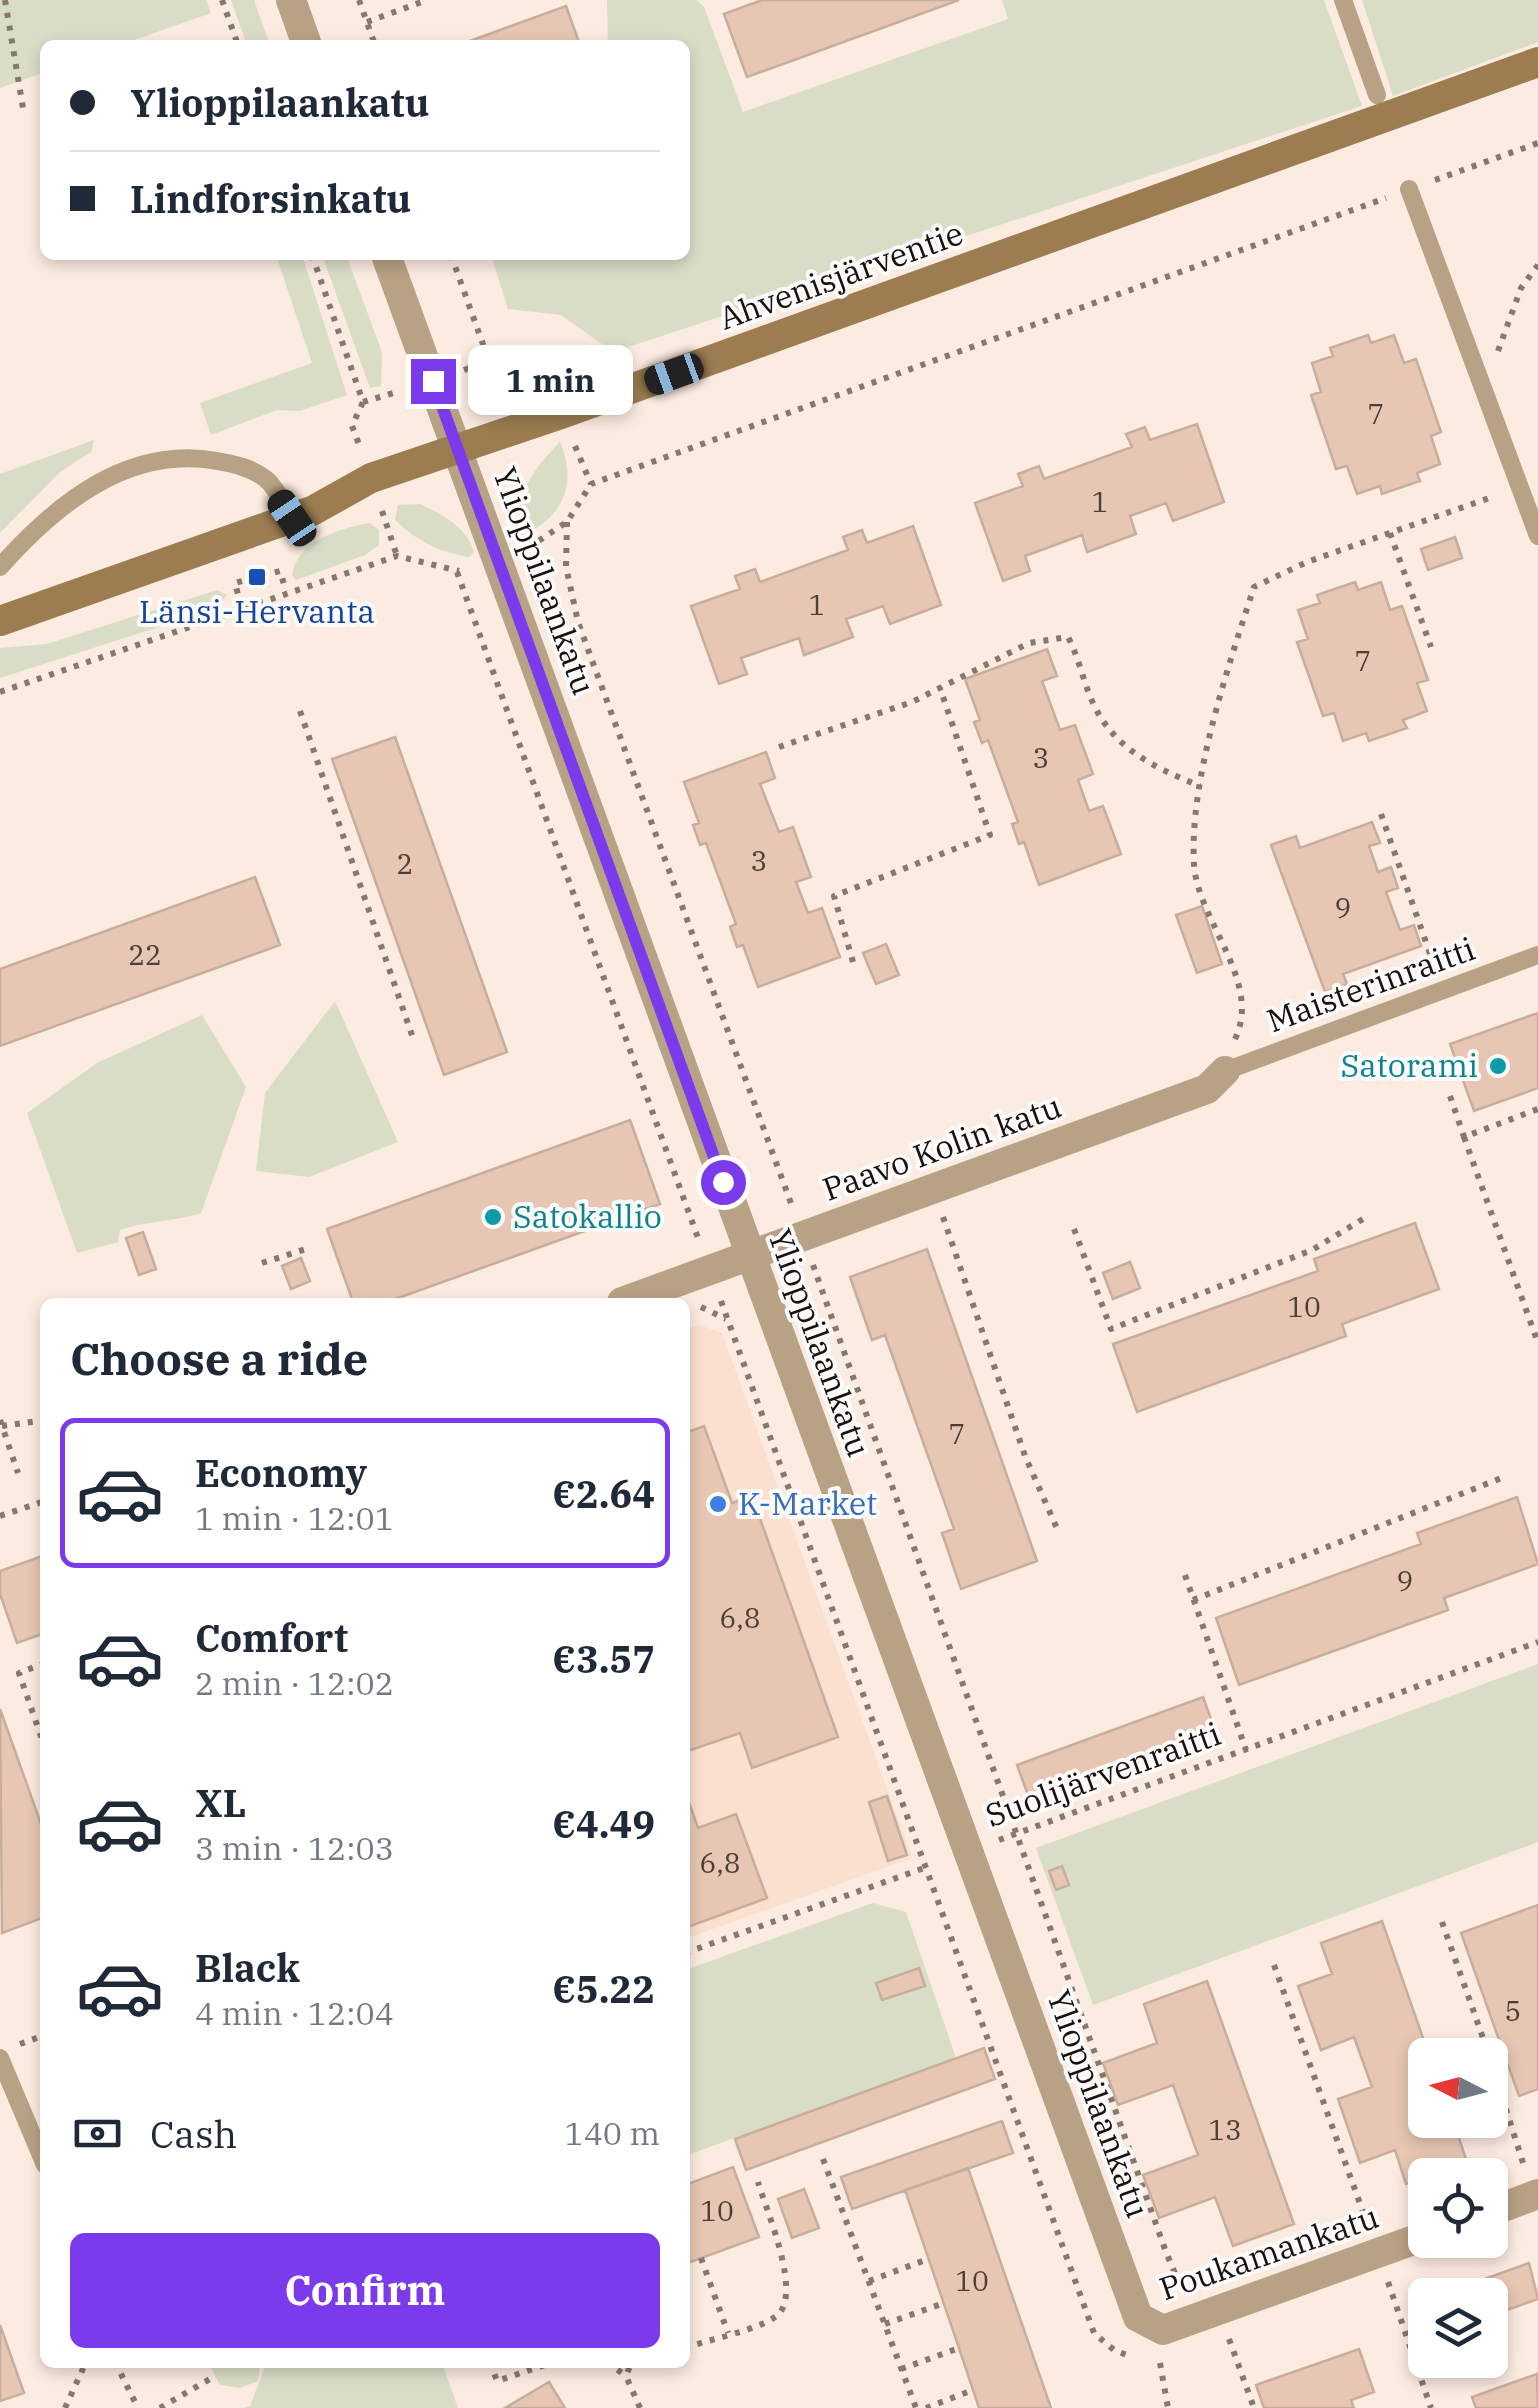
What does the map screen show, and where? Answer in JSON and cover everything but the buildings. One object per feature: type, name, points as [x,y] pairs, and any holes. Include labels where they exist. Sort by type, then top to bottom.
[{"type":"main road","name":"Ahvenisjärventie","points":[[0,622],[292,518],[371,478],[561,414],[1538,62]]},
{"type":"street","points":[[291,0],[304,40]]},
{"type":"street","name":"Ylioppilaankatu","points":[[388,260],[1138,2318]]},
{"type":"street","name":"Paavo Kolin katu","points":[[633,1298],[1207,1089],[1228,1059]]},
{"type":"street","points":[[1508,2205],[1537,2195]]},
{"type":"street","name":"Poukamankatu","points":[[1138,2318],[1163,2330],[1219,2310],[1373,2240],[1408,2237]]},
{"type":"lane","points":[[1343,0],[1377,95]]},
{"type":"lane","points":[[1409,189],[1538,536]]},
{"type":"lane","points":[[0,566],[33,530],[78,493],[132,467],[171,457],[240,465],[267,480],[292,518]]},
{"type":"lane","name":"Maisterinraitti","points":[[1228,1059],[1443,990],[1538,954]]},
{"type":"lane","points":[[0,2058],[40,2153]]},
{"type":"path","points":[[5,0],[24,114]]},
{"type":"path","points":[[222,0],[236,40]]},
{"type":"path","points":[[359,0],[373,40]]},
{"type":"path","points":[[367,22],[427,0]]},
{"type":"path","points":[[0,692],[241,606],[397,556],[456,572],[500,559],[539,543],[567,522],[591,484],[1538,143]]},
{"type":"path","points":[[314,260],[363,402]]},
{"type":"path","points":[[453,260],[489,361],[513,380],[548,383],[591,484]]},
{"type":"path","points":[[1483,390],[1521,288],[1538,266]]},
{"type":"path","points":[[1228,1059],[1242,1025],[1237,982],[1194,868],[1200,786],[1254,587],[1307,562],[1520,488]]},
{"type":"path","points":[[567,522],[566,567],[578,622],[1166,2252],[1179,2283],[1198,2285]]},
{"type":"path","points":[[1390,533],[1431,647]]},
{"type":"path","points":[[241,606],[234,583],[280,571],[286,592]]},
{"type":"path","points":[[456,572],[1094,2332],[1114,2350],[1137,2358]]},
{"type":"path","points":[[779,747],[940,688],[1028,643],[1068,637],[1092,702],[1114,736],[1151,766],[1200,786]]},
{"type":"path","points":[[853,962],[834,896],[990,834],[940,688]]},
{"type":"path","points":[[300,712],[413,1038]]},
{"type":"path","points":[[1381,814],[1443,990]]},
{"type":"path","points":[[1450,1096],[1538,1343]]},
{"type":"path","points":[[1464,1136],[1538,1109]]},
{"type":"path","points":[[941,1212],[1026,1456],[1059,1532]]},
{"type":"path","points":[[1074,1230],[1111,1330],[1312,1250],[1364,1218]]},
{"type":"path","points":[[262,1263],[309,1248]]},
{"type":"path","points":[[18,1473],[1,1423],[40,1420]]},
{"type":"path","points":[[1193,1600],[1504,1477]]},
{"type":"path","points":[[0,1516],[40,1502]]},
{"type":"path","points":[[1185,1575],[1246,1750]]},
{"type":"path","name":"Suolijärvenraitti","points":[[690,1951],[1538,1642]]},
{"type":"path","points":[[40,1666],[19,1673],[40,1734]]},
{"type":"path","points":[[1442,1922],[1482,2038]]},
{"type":"path","points":[[1274,1966],[1432,2408]]},
{"type":"path","points":[[1508,2112],[1537,2195]]},
{"type":"path","points":[[823,2159],[916,2408]]},
{"type":"path","points":[[690,2346],[776,2317],[786,2304],[787,2277],[758,2182]]},
{"type":"path","points":[[1351,2233],[1373,2240]]},
{"type":"path","points":[[702,2258],[728,2333]]},
{"type":"path","points":[[869,2281],[928,2259]]},
{"type":"path","points":[[884,2324],[944,2303]]},
{"type":"path","points":[[1219,2310],[1254,2408]]},
{"type":"path","points":[[902,2369],[958,2348]]},
{"type":"path","points":[[1148,2360],[1160,2361]]},
{"type":"path","points":[[64,2408],[83,2368]]},
{"type":"path","points":[[118,2368],[138,2408]]},
{"type":"path","points":[[492,2368],[497,2381],[536,2368]]},
{"type":"path","points":[[615,2368],[626,2376],[640,2408]]},
{"type":"path","points":[[626,2376],[629,2368]]},
{"type":"path","points":[[160,2408],[215,2376]]},
{"type":"path","points":[[926,2408],[973,2390]]},
{"type":"shaded area","points":[[699,1325],[722,1333],[912,1858],[690,1937],[690,1328]]},
{"type":"green space","points":[[0,0],[206,0],[211,13],[134,40],[40,40],[40,74],[0,88]]},
{"type":"green space","points":[[231,0],[254,0],[268,40],[245,40]]},
{"type":"green space","points":[[607,0],[697,0],[704,7],[743,112],[1008,19],[1002,0],[1324,0],[1362,106],[613,352],[561,315],[508,309],[493,260],[690,260],[690,40],[608,40]]},
{"type":"green space","points":[[1362,0],[1538,0],[1538,42],[1393,96]]},
{"type":"green space","points":[[278,260],[304,260],[347,395],[300,411],[277,410],[211,435],[200,403],[312,363]]},
{"type":"green space","points":[[324,260],[348,260],[382,352],[381,386],[370,388]]},
{"type":"green space","points":[[94,440],[91,452],[60,472],[0,533],[0,474]]},
{"type":"green space","points":[[560,442],[567,472],[563,498],[547,520],[520,537],[520,509],[527,485]]},
{"type":"green space","points":[[420,504],[460,528],[474,552],[469,557],[438,549],[395,520],[398,505]]},
{"type":"green space","points":[[370,523],[379,530],[379,545],[365,555],[296,580],[292,575],[302,553],[311,545],[346,528]]},
{"type":"green space","points":[[217,590],[227,595],[215,609],[0,678],[0,648],[47,644]]},
{"type":"green space","points":[[335,1001],[398,1142],[309,1177],[256,1171],[265,1093]]},
{"type":"green space","points":[[202,1015],[246,1087],[201,1213],[120,1230],[118,1242],[77,1253],[27,1113],[97,1063]]},
{"type":"green space","points":[[1538,1664],[1538,1842],[1093,2005],[1036,1848]]},
{"type":"green space","points":[[873,1903],[906,1912],[956,2058],[690,2154],[690,1968]]},
{"type":"green space","points":[[211,2368],[259,2368],[258,2381],[240,2388],[220,2385]]},
{"type":"green space","points":[[265,2368],[444,2368],[458,2408],[244,2408],[250,2406]]},
{"type":"place","name":"Länsi-Hervanta","points":[[257,577]]},
{"type":"place","name":"Satorami","points":[[1498,1066]]},
{"type":"place","name":"Satokallio","points":[[493,1217]]},
{"type":"place","name":"K-Market","points":[[718,1504]]},
{"type":"route","points":[[433,381],[723,1182]]}]
